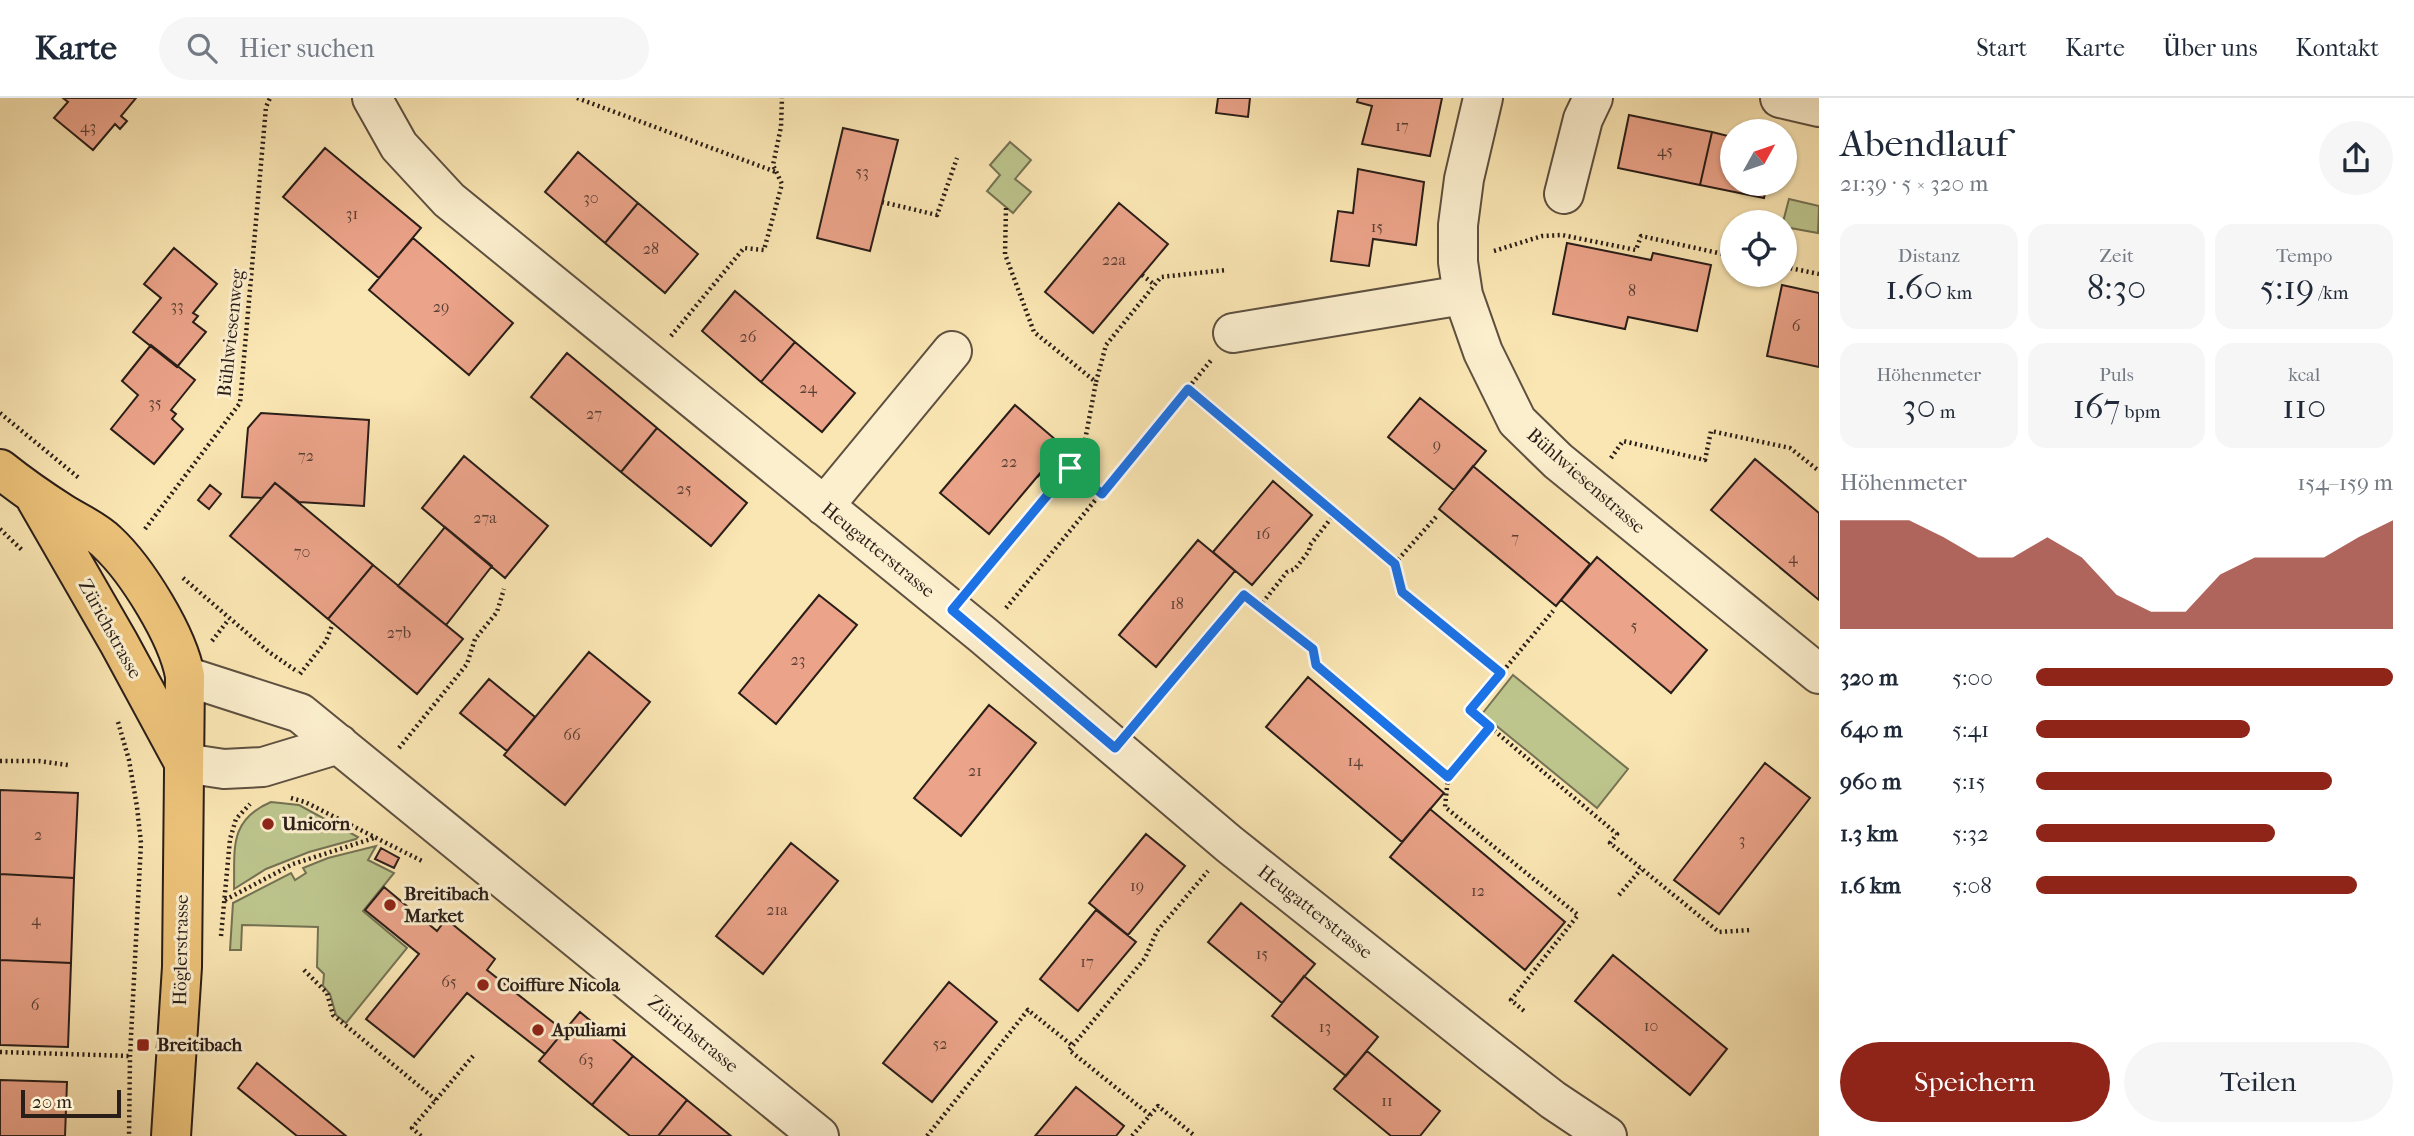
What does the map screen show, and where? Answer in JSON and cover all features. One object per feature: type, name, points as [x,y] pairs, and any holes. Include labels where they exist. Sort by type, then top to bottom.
[{"type":"main road","name":"Zürichstrasse","points":[[0,469],[35,496],[106,540],[127,564],[157,610],[182,657],[185,676],[184,763]]},
{"type":"main road","name":"Zürichstrasse","points":[[35,496],[184,763]]},
{"type":"main road","name":"Höglerstrasse","points":[[171,1136],[182,967],[184,763]]},
{"type":"street","name":"Heugatterstrasse","points":[[372,98],[399,146],[449,200],[983,635],[1229,844],[1522,1076],[1607,1136]]},
{"type":"street","name":"Bühlwiesenstrasse","points":[[1483,98],[1464,179],[1458,225],[1460,278],[1483,352],[1517,421],[1558,461],[1819,674]]},
{"type":"street","points":[[1564,194],[1583,118],[1594,98]]},
{"type":"street","points":[[1780,98],[1819,107]]},
{"type":"street","points":[[1233,333],[1460,278]]},
{"type":"street","points":[[824,506],[952,351]]},
{"type":"street","name":"Zürichstrasse","points":[[185,676],[300,713],[819,1136]]},
{"type":"street","points":[[184,763],[224,769],[263,766],[339,744]]},
{"type":"path","name":"Bühlwiesenweg","points":[[137,538],[240,404],[267,107],[270,98]]},
{"type":"path","points":[[577,98],[777,173]]},
{"type":"path","points":[[648,364],[744,248],[764,250],[782,184],[773,164],[781,127],[782,98]]},
{"type":"path","points":[[882,202],[937,215],[957,158]]},
{"type":"path","points":[[1006,208],[1005,254],[1034,332],[1096,382]]},
{"type":"path","points":[[1460,278],[1542,236],[1562,235],[1636,250],[1641,236],[1720,253]]},
{"type":"path","points":[[1797,269],[1819,274]]},
{"type":"path","points":[[952,610],[1070,468],[1084,446],[1106,345],[1161,277],[1226,270]]},
{"type":"path","points":[[1142,275],[1155,285]]},
{"type":"path","points":[[983,635],[1233,333]]},
{"type":"path","points":[[1188,389],[1395,564],[1402,592],[1501,673]]},
{"type":"path","points":[[1590,487],[1623,441],[1705,460],[1711,431],[1790,448],[1819,471]]},
{"type":"path","points":[[1070,468],[1102,494]]},
{"type":"path","points":[[1038,475],[1053,488]]},
{"type":"path","points":[[1259,607],[1287,572],[1295,569],[1336,512]]},
{"type":"path","points":[[1395,564],[1436,517]]},
{"type":"path","points":[[396,751],[467,664],[475,639],[497,612],[504,589]]},
{"type":"path","points":[[1115,748],[1244,595],[1313,649],[1316,665],[1448,777]]},
{"type":"path","points":[[1553,611],[1470,710],[1617,834],[1610,843],[1719,932],[1751,930]]},
{"type":"path","points":[[300,674],[327,641],[332,623]]},
{"type":"path","points":[[118,721],[129,760],[141,843],[130,1056],[129,1136]]},
{"type":"path","points":[[1490,727],[1448,777],[1445,807],[1578,915],[1511,1000],[1524,1010]]},
{"type":"path","points":[[0,761],[39,761],[68,765]]},
{"type":"path","points":[[287,797],[305,802],[419,862],[432,863]]},
{"type":"path","points":[[224,901],[293,864],[374,838]]},
{"type":"path","points":[[1150,1115],[1069,1050],[1145,958],[1157,931],[1229,844]]},
{"type":"path","points":[[1619,895],[1641,869]]},
{"type":"path","points":[[304,970],[327,993],[333,1015],[436,1100]]},
{"type":"path","points":[[927,1136],[1028,1010],[1073,1045]]},
{"type":"path","points":[[0,1052],[130,1056]]},
{"type":"path","points":[[421,1136],[412,1128],[473,1056]]},
{"type":"path","points":[[1132,1136],[1158,1106],[1195,1136]]},
{"type":"green space","points":[[1010,142],[1031,160],[1015,179],[1031,192],[1013,213],[987,191],[1000,175],[990,165]]},
{"type":"green space","points":[[1789,199],[1819,206],[1818,233],[1797,229],[1797,210],[1786,210]]},
{"type":"green space","points":[[1513,675],[1628,769],[1597,808],[1482,714]]},
{"type":"green space","points":[[271,802],[299,805],[358,837],[266,869],[234,889],[235,849],[241,827],[257,809]]},
{"type":"green space","points":[[376,846],[368,860],[394,873],[363,911],[407,948],[346,1023],[336,1015],[330,994],[323,986],[324,974],[317,967],[318,927],[242,925],[241,950],[230,950],[233,903],[291,873],[295,880],[306,873],[303,868],[328,858]]},
{"type":"building","points":[[63,98],[136,98],[121,116],[127,121],[120,129],[115,124],[93,150],[54,118],[68,102]]},
{"type":"building","points":[[1218,98],[1250,98],[1248,117],[1216,113]]},
{"type":"building","points":[[1358,98],[1442,98],[1430,156],[1362,144],[1372,106],[1357,102]]},
{"type":"building","points":[[1629,115],[1712,132],[1700,185],[1618,168]]},
{"type":"building","points":[[843,128],[898,140],[870,251],[817,238]]},
{"type":"building","points":[[1712,132],[1720,134],[1720,189],[1700,185]]},
{"type":"building","points":[[325,148],[421,228],[379,278],[283,197]]},
{"type":"building","points":[[578,152],[638,203],[605,243],[545,192]]},
{"type":"building","points":[[1358,169],[1424,182],[1416,245],[1373,239],[1369,266],[1331,261],[1338,211],[1353,213]]},
{"type":"building","points":[[638,203],[698,254],[665,293],[605,243]]},
{"type":"building","points":[[1119,203],[1168,244],[1093,333],[1045,292]]},
{"type":"building","points":[[413,238],[513,323],[469,375],[369,290]]},
{"type":"building","points":[[1567,243],[1651,260],[1653,253],[1711,265],[1697,331],[1628,317],[1625,329],[1553,314]]},
{"type":"building","points":[[174,248],[217,284],[193,313],[198,316],[193,322],[206,332],[177,367],[133,332],[161,298],[144,284]]},
{"type":"building","points":[[1782,287],[1819,293],[1819,367],[1767,356]]},
{"type":"building","points":[[735,291],[795,342],[761,382],[702,331]]},
{"type":"building","points":[[795,342],[855,393],[822,432],[761,382]]},
{"type":"building","points":[[151,345],[195,380],[171,410],[176,414],[172,419],[183,429],[154,464],[111,429],[138,395],[122,381]]},
{"type":"building","points":[[567,353],[657,428],[621,472],[531,397]]},
{"type":"building","points":[[1420,398],[1486,451],[1454,490],[1388,437]]},
{"type":"building","points":[[1015,405],[1063,446],[989,534],[940,493]]},
{"type":"building","points":[[261,413],[369,420],[364,506],[299,502],[275,483],[262,498],[242,497],[248,428]]},
{"type":"building","points":[[657,428],[747,503],[711,546],[621,472]]},
{"type":"building","points":[[464,456],[548,526],[505,578],[422,508]]},
{"type":"building","points":[[1755,459],[1819,513],[1819,600],[1711,510]]},
{"type":"building","points":[[1473,466],[1590,564],[1556,606],[1439,509]]},
{"type":"building","points":[[1273,481],[1312,515],[1252,585],[1213,552]]},
{"type":"building","points":[[275,483],[373,565],[328,619],[230,536]]},
{"type":"building","points":[[210,485],[221,494],[209,509],[198,500]]},
{"type":"building","points":[[445,527],[492,566],[446,625],[398,586]]},
{"type":"building","points":[[1198,540],[1235,571],[1156,667],[1119,635]]},
{"type":"building","points":[[1597,557],[1707,650],[1671,693],[1561,600]]},
{"type":"building","points":[[373,565],[463,639],[417,694],[328,619]]},
{"type":"building","points":[[819,595],[857,625],[776,724],[739,693]]},
{"type":"building","points":[[589,652],[650,702],[565,805],[504,755]]},
{"type":"building","points":[[1308,677],[1444,793],[1402,842],[1266,727]]},
{"type":"building","points":[[489,679],[535,717],[507,751],[460,713]]},
{"type":"building","points":[[989,705],[1036,743],[961,836],[914,798]]},
{"type":"building","points":[[1765,763],[1810,798],[1719,914],[1674,880]]},
{"type":"building","points":[[0,790],[78,793],[74,878],[0,874]]},
{"type":"building","points":[[1430,809],[1565,922],[1525,970],[1390,857]]},
{"type":"building","points":[[1146,834],[1185,866],[1128,935],[1089,903]]},
{"type":"building","points":[[791,843],[838,881],[763,974],[716,936]]},
{"type":"building","points":[[381,848],[399,858],[394,868],[375,859]]},
{"type":"building","points":[[0,874],[74,878],[71,963],[0,960]]},
{"type":"building","points":[[384,887],[437,931],[446,919],[495,959],[487,970],[564,1031],[545,1054],[467,993],[414,1057],[366,1019],[419,954],[365,910]]},
{"type":"building","points":[[1241,903],[1315,964],[1282,1003],[1208,942]]},
{"type":"building","points":[[1096,910],[1136,942],[1078,1011],[1040,979]]},
{"type":"building","points":[[1613,955],[1727,1049],[1690,1095],[1575,1001]]},
{"type":"building","points":[[0,960],[71,963],[68,1047],[0,1045]]},
{"type":"building","points":[[1304,976],[1378,1037],[1346,1076],[1272,1016]]},
{"type":"building","points":[[949,982],[997,1022],[932,1102],[883,1063]]},
{"type":"building","points":[[580,1012],[633,1056],[592,1105],[539,1061]]},
{"type":"building","points":[[1367,1051],[1440,1111],[1420,1136],[1391,1136],[1334,1089]]},
{"type":"building","points":[[633,1056],[687,1100],[658,1136],[630,1136],[592,1105]]},
{"type":"building","points":[[257,1063],[346,1136],[297,1136],[238,1088]]},
{"type":"building","points":[[0,1080],[67,1082],[65,1136],[0,1136]]},
{"type":"building","points":[[1076,1087],[1124,1126],[1116,1136],[1035,1136]]},
{"type":"building","points":[[687,1100],[731,1136],[658,1136]]},
{"type":"place","name":"Unicorn","points":[[268,824]]},
{"type":"place","name":"Breitibach Market","points":[[390,905]]},
{"type":"place","name":"Coiffure Nicola","points":[[483,985]]},
{"type":"place","name":"Apuliami","points":[[538,1030]]},
{"type":"place","name":"Breitibach","points":[[143,1045]]},
{"type":"route","points":[[1188,389],[1395,564],[1402,592],[1501,673],[1470,710],[1490,727],[1448,777],[1316,665],[1313,649],[1244,595],[1115,748],[952,610],[1070,468],[1102,494],[1188,389]]}]
